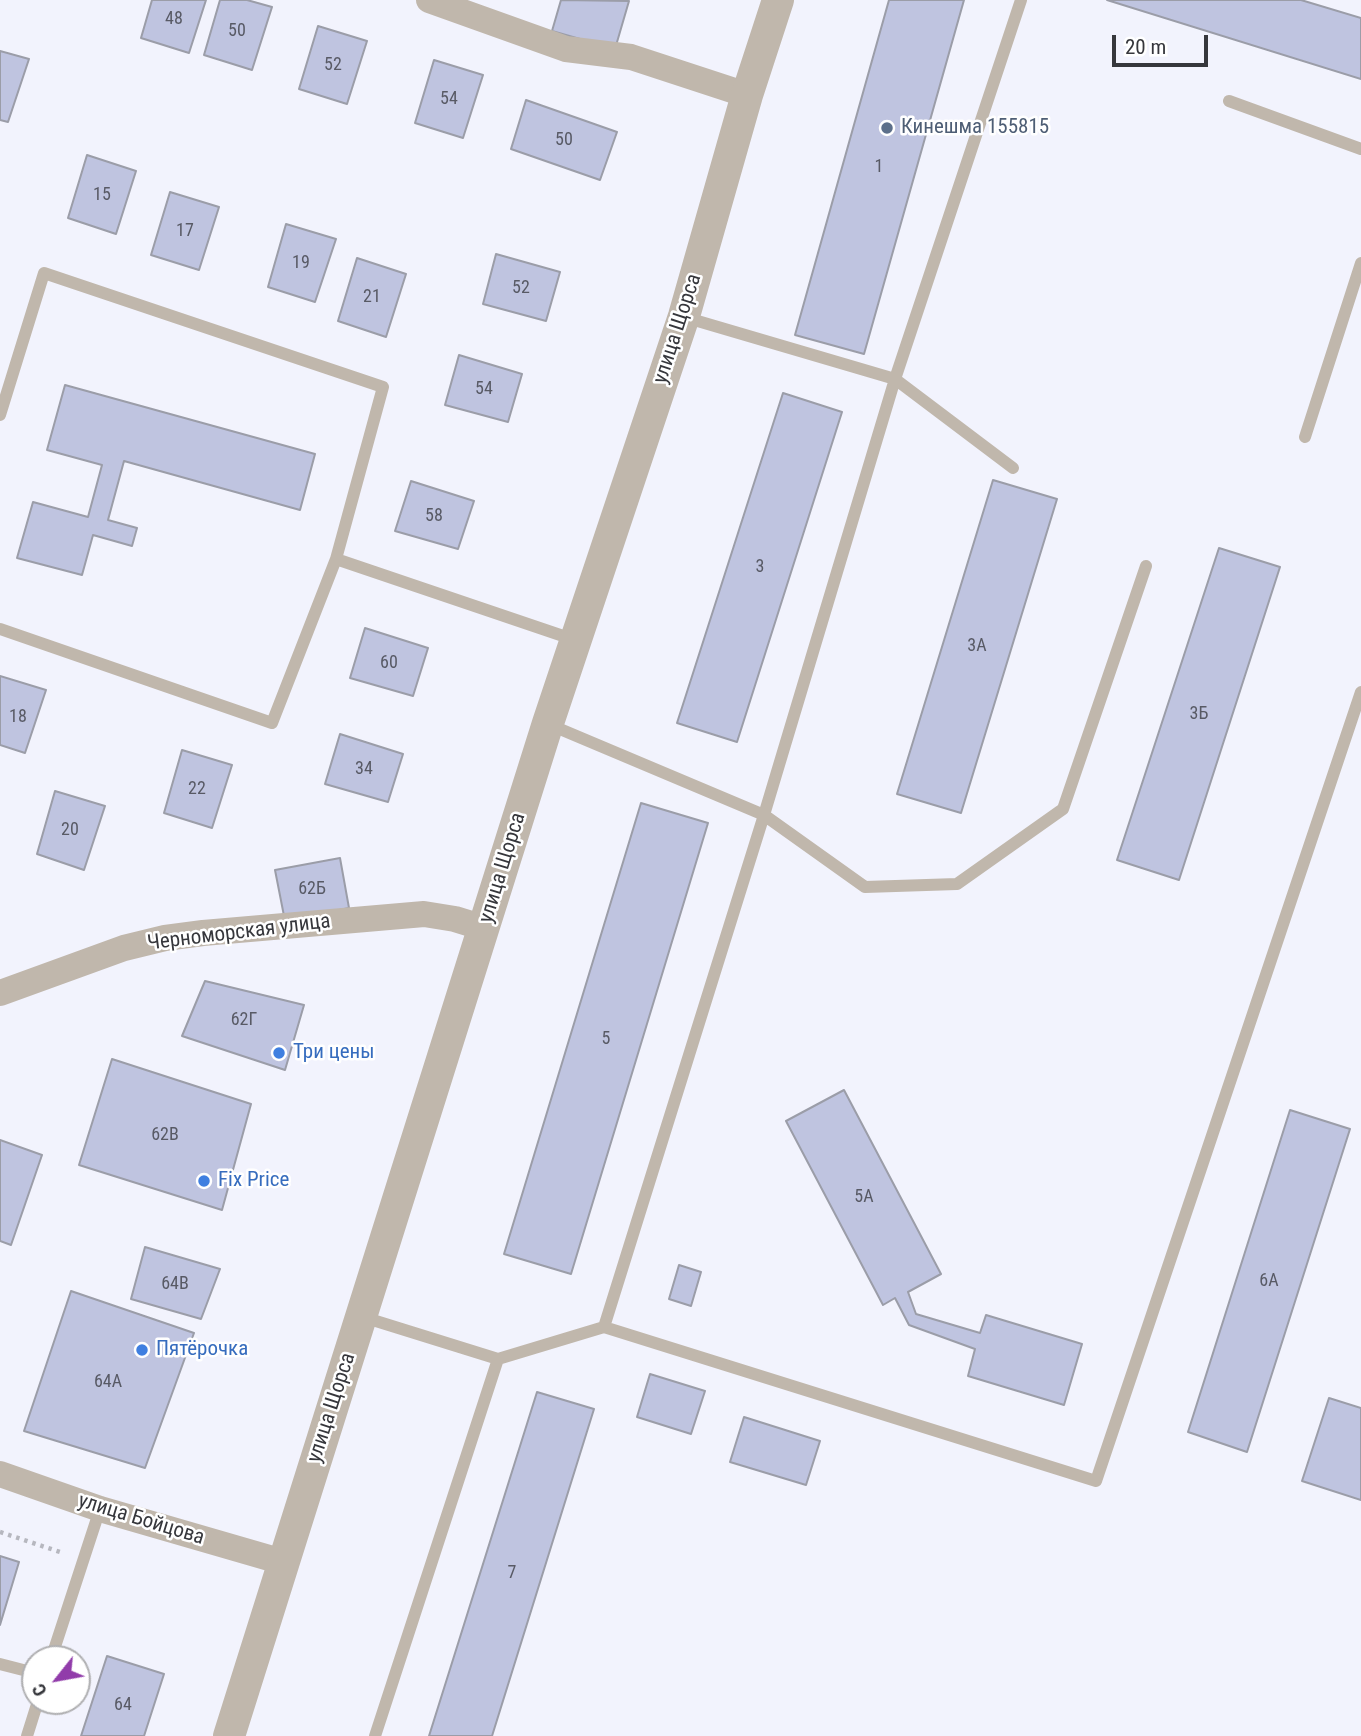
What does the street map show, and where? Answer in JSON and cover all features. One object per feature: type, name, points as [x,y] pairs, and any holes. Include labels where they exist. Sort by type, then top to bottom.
[{"type":"street","points":[[429,0],[566,49],[631,57],[747,95]]},
{"type":"street","name":"улица Щорса","points":[[229,1736],[548,723],[684,316],[747,95],[778,0]]},
{"type":"street","name":"Черноморская улица","points":[[0,993],[124,948],[165,938],[424,914],[455,919],[484,928]]},
{"type":"street","name":"улица Бойцова","points":[[0,1474],[100,1509],[283,1562]]},
{"type":"lane","points":[[604,1327],[764,815],[895,379],[1021,0]]},
{"type":"lane","points":[[1229,101],[1361,149]]},
{"type":"lane","points":[[1306,437],[1361,263]]},
{"type":"lane","points":[[0,415],[44,273],[383,387],[336,559],[272,723],[0,629]]},
{"type":"lane","points":[[684,316],[895,379],[1013,468]]},
{"type":"lane","points":[[336,559],[575,640]]},
{"type":"lane","points":[[548,723],[764,815],[865,887],[957,884],[1063,809],[1146,566]]},
{"type":"lane","points":[[361,1317],[498,1359],[604,1327],[1096,1480],[1361,692]]},
{"type":"lane","points":[[375,1736],[498,1359]]},
{"type":"lane","points":[[56,1645],[100,1509]]},
{"type":"lane","points":[[0,1664],[21,1669]]},
{"type":"lane","points":[[27,1736],[34,1715]]},
{"type":"path","points":[[0,1532],[83,1560]]},
{"type":"building","points":[[152,0],[206,0],[189,53],[141,38]]},
{"type":"building","points":[[220,0],[247,0],[272,7],[252,70],[204,55]]},
{"type":"building","points":[[561,0],[629,1],[615,49],[552,31]]},
{"type":"building","points":[[889,0],[964,0],[864,354],[795,335]]},
{"type":"building","points":[[1107,0],[1301,0],[1361,18],[1361,79]]},
{"type":"building","points":[[318,26],[367,41],[347,104],[299,89]]},
{"type":"building","points":[[0,51],[29,59],[8,122],[0,120]]},
{"type":"building","points":[[434,60],[483,75],[463,138],[415,123]]},
{"type":"building","points":[[526,100],[617,132],[600,180],[511,149]]},
{"type":"building","points":[[87,155],[136,171],[116,234],[68,218]]},
{"type":"building","points":[[170,192],[219,207],[199,270],[151,255]]},
{"type":"building","points":[[286,224],[336,239],[315,302],[268,287]]},
{"type":"building","points":[[496,254],[560,272],[546,321],[483,304]]},
{"type":"building","points":[[357,258],[406,274],[386,337],[338,321]]},
{"type":"building","points":[[459,355],[522,374],[508,422],[445,405]]},
{"type":"building","points":[[65,385],[315,454],[300,510],[124,461],[108,520],[137,528],[132,546],[93,535],[82,575],[17,558],[33,502],[88,517],[102,465],[47,450]]},
{"type":"building","points":[[783,393],[842,412],[737,742],[677,723]]},
{"type":"building","points":[[993,480],[1057,499],[961,813],[897,794]]},
{"type":"building","points":[[411,481],[474,501],[458,549],[395,531]]},
{"type":"building","points":[[1219,548],[1280,567],[1179,880],[1117,860]]},
{"type":"building","points":[[365,628],[428,648],[413,696],[350,678]]},
{"type":"building","points":[[0,676],[46,690],[25,753],[0,745]]},
{"type":"building","points":[[340,734],[403,754],[388,802],[325,784]]},
{"type":"building","points":[[182,750],[232,765],[212,828],[164,813]]},
{"type":"building","points":[[55,791],[105,806],[84,870],[37,854]]},
{"type":"building","points":[[641,803],[708,823],[571,1274],[504,1254]]},
{"type":"building","points":[[340,858],[349,908],[285,921],[275,870]]},
{"type":"building","points":[[205,981],[304,1005],[285,1070],[182,1036]]},
{"type":"building","points":[[112,1059],[251,1104],[222,1210],[79,1165]]},
{"type":"building","points":[[844,1090],[941,1274],[908,1292],[916,1314],[980,1333],[986,1315],[1082,1344],[1064,1405],[968,1376],[975,1349],[909,1325],[895,1298],[883,1305],[786,1121]]},
{"type":"building","points":[[1290,1110],[1350,1129],[1247,1452],[1188,1432]]},
{"type":"building","points":[[0,1140],[42,1155],[11,1245],[0,1241]]},
{"type":"building","points":[[145,1247],[220,1269],[201,1319],[131,1299]]},
{"type":"building","points":[[679,1265],[701,1272],[691,1306],[669,1299]]},
{"type":"building","points":[[71,1291],[194,1333],[145,1468],[24,1431]]},
{"type":"building","points":[[650,1374],[705,1391],[691,1434],[637,1417]]},
{"type":"building","points":[[537,1392],[594,1409],[492,1736],[429,1736]]},
{"type":"building","points":[[1329,1398],[1361,1408],[1361,1500],[1302,1481]]},
{"type":"building","points":[[744,1417],[820,1441],[806,1485],[730,1462]]},
{"type":"building","points":[[0,1556],[19,1562],[0,1625]]},
{"type":"building","points":[[107,1656],[164,1674],[144,1736],[81,1736],[88,1715],[91,1715],[91,1705]]},
{"type":"place","name":"Кинешма 155815","points":[[887,128]]},
{"type":"place","name":"Три цены","points":[[279,1053]]},
{"type":"place","name":"Fix Price","points":[[204,1181]]},
{"type":"place","name":"Пятёрочка","points":[[142,1350]]}]
